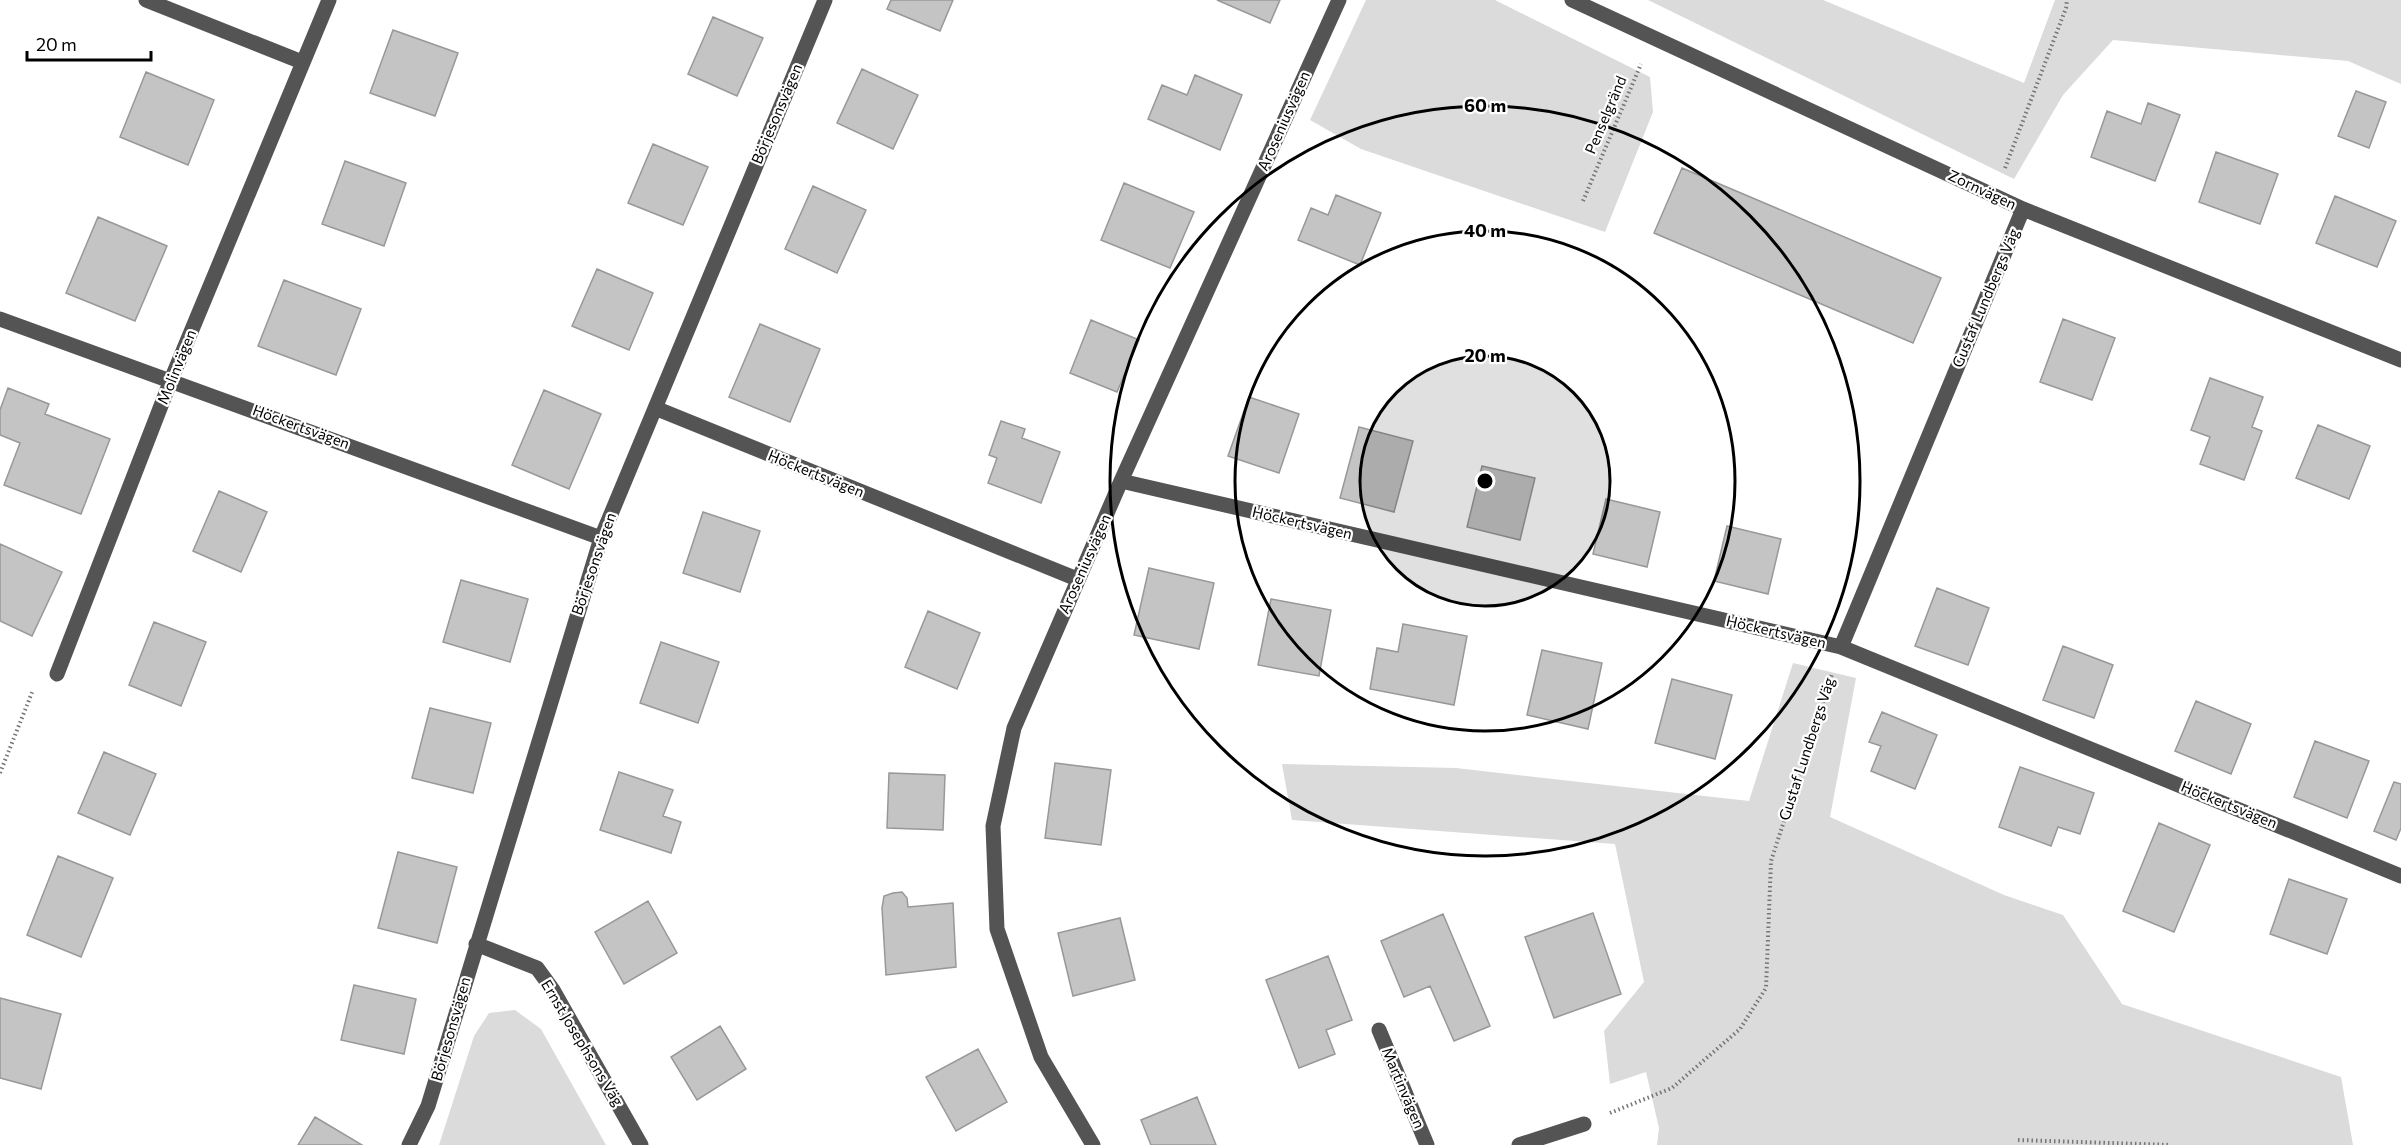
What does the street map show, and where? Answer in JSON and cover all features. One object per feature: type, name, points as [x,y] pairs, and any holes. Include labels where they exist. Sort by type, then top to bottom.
[{"type":"street","points":[[146,0],[302,62]]},
{"type":"street","name":"Molinvägen","points":[[57,674],[171,380],[329,0]]},
{"type":"street","name":"Börjesonsvägen","points":[[409,1145],[428,1106],[601,538],[825,0]]},
{"type":"street","name":"Aroseniusvägen","points":[[1093,1145],[1041,1057],[997,929],[993,826],[1014,728],[1077,579],[1339,0]]},
{"type":"street","name":"Zornvägen","points":[[1572,0],[2023,209],[2401,360]]},
{"type":"street","name":"Gustaf Lundbergs Väg","points":[[1841,647],[2023,209]]},
{"type":"street","name":"Höckertsvägen","points":[[0,319],[601,538]]},
{"type":"street","name":"Höckertsvägen","points":[[655,408],[1077,579]]},
{"type":"street","name":"Höckertsvägen","points":[[1121,481],[1841,647],[2401,876]]},
{"type":"street","name":"Ernst Josephsons Väg","points":[[476,944],[537,968],[553,990],[641,1145]]},
{"type":"street","name":"Martinvägen","points":[[1379,1030],[1427,1145]]},
{"type":"street","points":[[1519,1145],[1584,1124]]},
{"type":"path","points":[[1995,195],[2066,8],[2067,0]]},
{"type":"path","name":"Penselgränd","points":[[1583,201],[1652,38]]},
{"type":"path","name":"Gustaf Lundbergs Väg","points":[[1584,1124],[1672,1088],[1740,1029],[1766,988],[1770,861],[1841,647]]},
{"type":"path","points":[[0,773],[33,689],[57,674]]},
{"type":"path","points":[[2018,1140],[2171,1145]]},
{"type":"shaded area","points":[[1366,0],[1495,0],[1650,77],[1653,112],[1605,232],[1361,149],[1310,120]]},
{"type":"shaded area","points":[[1648,0],[1823,0],[2024,83],[2055,0],[2401,0],[2401,84],[2348,61],[2113,40],[2063,95],[2014,179]]},
{"type":"shaded area","points":[[1793,663],[1856,678],[1830,817],[2004,895],[2063,915],[2122,1004],[2341,1077],[2353,1145],[1657,1145],[1659,1128],[1646,1072],[1610,1084],[1604,1031],[1644,982],[1615,844],[1292,820],[1282,764],[1456,768],[1749,801]]},
{"type":"shaded area","points":[[515,1010],[541,1029],[606,1145],[439,1145],[474,1036],[489,1013]]},
{"type":"building","points":[[891,0],[953,0],[940,31],[887,9]]},
{"type":"building","points":[[1217,0],[1280,0],[1270,23]]},
{"type":"building","points":[[713,17],[763,38],[737,96],[688,74]]},
{"type":"building","points":[[393,30],[458,53],[435,116],[370,93]]},
{"type":"building","points":[[862,69],[918,95],[893,149],[837,123]]},
{"type":"building","points":[[146,72],[214,100],[188,165],[120,137]]},
{"type":"building","points":[[1195,75],[1242,95],[1220,150],[1148,119],[1162,85],[1187,95]]},
{"type":"building","points":[[2356,91],[2386,102],[2369,148],[2338,136]]},
{"type":"building","points":[[2148,103],[2180,115],[2155,181],[2091,157],[2107,111],[2141,124]]},
{"type":"building","points":[[653,144],[708,167],[683,225],[628,203]]},
{"type":"building","points":[[2216,152],[2278,174],[2260,224],[2199,202]]},
{"type":"building","points":[[345,161],[406,183],[384,246],[322,224]]},
{"type":"building","points":[[1682,168],[1941,278],[1913,343],[1654,233]]},
{"type":"building","points":[[1124,183],[1194,212],[1170,268],[1101,240]]},
{"type":"building","points":[[813,186],[866,210],[837,273],[785,249]]},
{"type":"building","points":[[1336,195],[1381,213],[1360,265],[1298,240],[1311,208],[1328,215]]},
{"type":"building","points":[[2335,196],[2396,221],[2377,267],[2316,243]]},
{"type":"building","points":[[98,217],[167,246],[135,321],[66,293]]},
{"type":"building","points":[[597,269],[653,293],[629,350],[572,326]]},
{"type":"building","points":[[284,280],[361,309],[336,375],[258,346]]},
{"type":"building","points":[[2063,319],[2115,338],[2092,400],[2040,382]]},
{"type":"building","points":[[1091,320],[1139,340],[1117,392],[1070,373]]},
{"type":"building","points":[[760,324],[820,349],[790,422],[729,397]]},
{"type":"building","points":[[2210,378],[2263,397],[2252,427],[2262,431],[2244,480],[2200,464],[2210,437],[2191,430]]},
{"type":"building","points":[[8,388],[49,404],[45,414],[110,439],[81,514],[4,485],[20,443],[0,435],[0,410]]},
{"type":"building","points":[[544,390],[601,414],[569,489],[512,465]]},
{"type":"building","points":[[1249,397],[1299,414],[1279,473],[1228,456]]},
{"type":"building","points":[[1001,421],[1025,429],[1022,438],[1060,452],[1041,503],[988,483],[997,458],[989,455]]},
{"type":"building","points":[[2318,425],[2370,446],[2349,499],[2296,478]]},
{"type":"building","points":[[1359,427],[1413,441],[1394,512],[1340,498]]},
{"type":"building","points":[[1482,466],[1535,478],[1520,540],[1467,527]]},
{"type":"building","points":[[219,491],[267,512],[241,572],[193,551]]},
{"type":"building","points":[[1606,499],[1660,512],[1647,567],[1593,554]]},
{"type":"building","points":[[703,512],[760,531],[740,592],[683,573]]},
{"type":"building","points":[[1727,526],[1781,539],[1768,594],[1714,581]]},
{"type":"building","points":[[0,544],[62,572],[32,636],[0,621]]},
{"type":"building","points":[[1149,568],[1214,583],[1199,649],[1134,635]]},
{"type":"building","points":[[461,580],[528,599],[510,662],[443,642]]},
{"type":"building","points":[[1937,588],[1989,608],[1968,665],[1915,646]]},
{"type":"building","points":[[1271,599],[1331,610],[1319,676],[1258,665]]},
{"type":"building","points":[[928,611],[980,633],[957,689],[905,667]]},
{"type":"building","points":[[154,622],[206,642],[181,706],[129,685]]},
{"type":"building","points":[[1403,624],[1467,636],[1454,705],[1370,689],[1377,648],[1398,652]]},
{"type":"building","points":[[661,642],[719,662],[698,723],[640,703]]},
{"type":"building","points":[[2063,646],[2113,665],[2094,718],[2043,700]]},
{"type":"building","points":[[1542,650],[1602,663],[1588,729],[1527,715]]},
{"type":"building","points":[[1672,679],[1732,695],[1715,759],[1655,743]]},
{"type":"building","points":[[2196,701],[2251,724],[2231,774],[2175,751]]},
{"type":"building","points":[[430,708],[491,723],[473,793],[412,778]]},
{"type":"building","points":[[1882,712],[1937,735],[1915,789],[1871,771],[1881,746],[1869,742]]},
{"type":"building","points":[[2315,741],[2369,761],[2347,818],[2294,797]]},
{"type":"building","points":[[104,752],[156,774],[130,835],[78,813]]},
{"type":"building","points":[[1055,763],[1111,770],[1101,845],[1045,838]]},
{"type":"building","points":[[2020,767],[2094,793],[2080,834],[2058,827],[2051,846],[1999,827]]},
{"type":"building","points":[[619,772],[673,790],[663,816],[681,822],[671,853],[600,830]]},
{"type":"building","points":[[889,773],[945,775],[943,830],[887,828]]},
{"type":"building","points":[[2394,782],[2401,784],[2401,828],[2396,840],[2374,831]]},
{"type":"building","points":[[2159,823],[2210,845],[2174,932],[2123,911]]},
{"type":"building","points":[[398,852],[457,867],[437,943],[378,928]]},
{"type":"building","points":[[58,856],[113,878],[81,957],[27,935]]},
{"type":"building","points":[[2289,879],[2347,899],[2327,954],[2270,934]]},
{"type":"building","points":[[902,892],[907,898],[908,907],[953,903],[956,967],[886,975],[882,908],[884,896]]},
{"type":"building","points":[[648,901],[677,953],[624,984],[595,932]]},
{"type":"building","points":[[1593,913],[1621,994],[1554,1018],[1525,937]]},
{"type":"building","points":[[1443,914],[1490,1026],[1454,1041],[1430,986],[1404,997],[1381,941]]},
{"type":"building","points":[[1120,918],[1135,980],[1073,996],[1058,933]]},
{"type":"building","points":[[1328,956],[1352,1020],[1326,1030],[1335,1054],[1299,1068],[1266,980]]},
{"type":"building","points":[[354,985],[416,999],[404,1054],[341,1040]]},
{"type":"building","points":[[0,998],[61,1014],[41,1089],[0,1078]]},
{"type":"building","points":[[720,1026],[746,1069],[697,1100],[671,1057]]},
{"type":"building","points":[[978,1049],[1007,1102],[956,1131],[926,1077]]},
{"type":"building","points":[[1197,1097],[1216,1145],[1151,1145],[1141,1120]]},
{"type":"building","points":[[315,1117],[362,1145],[298,1145]]}]
